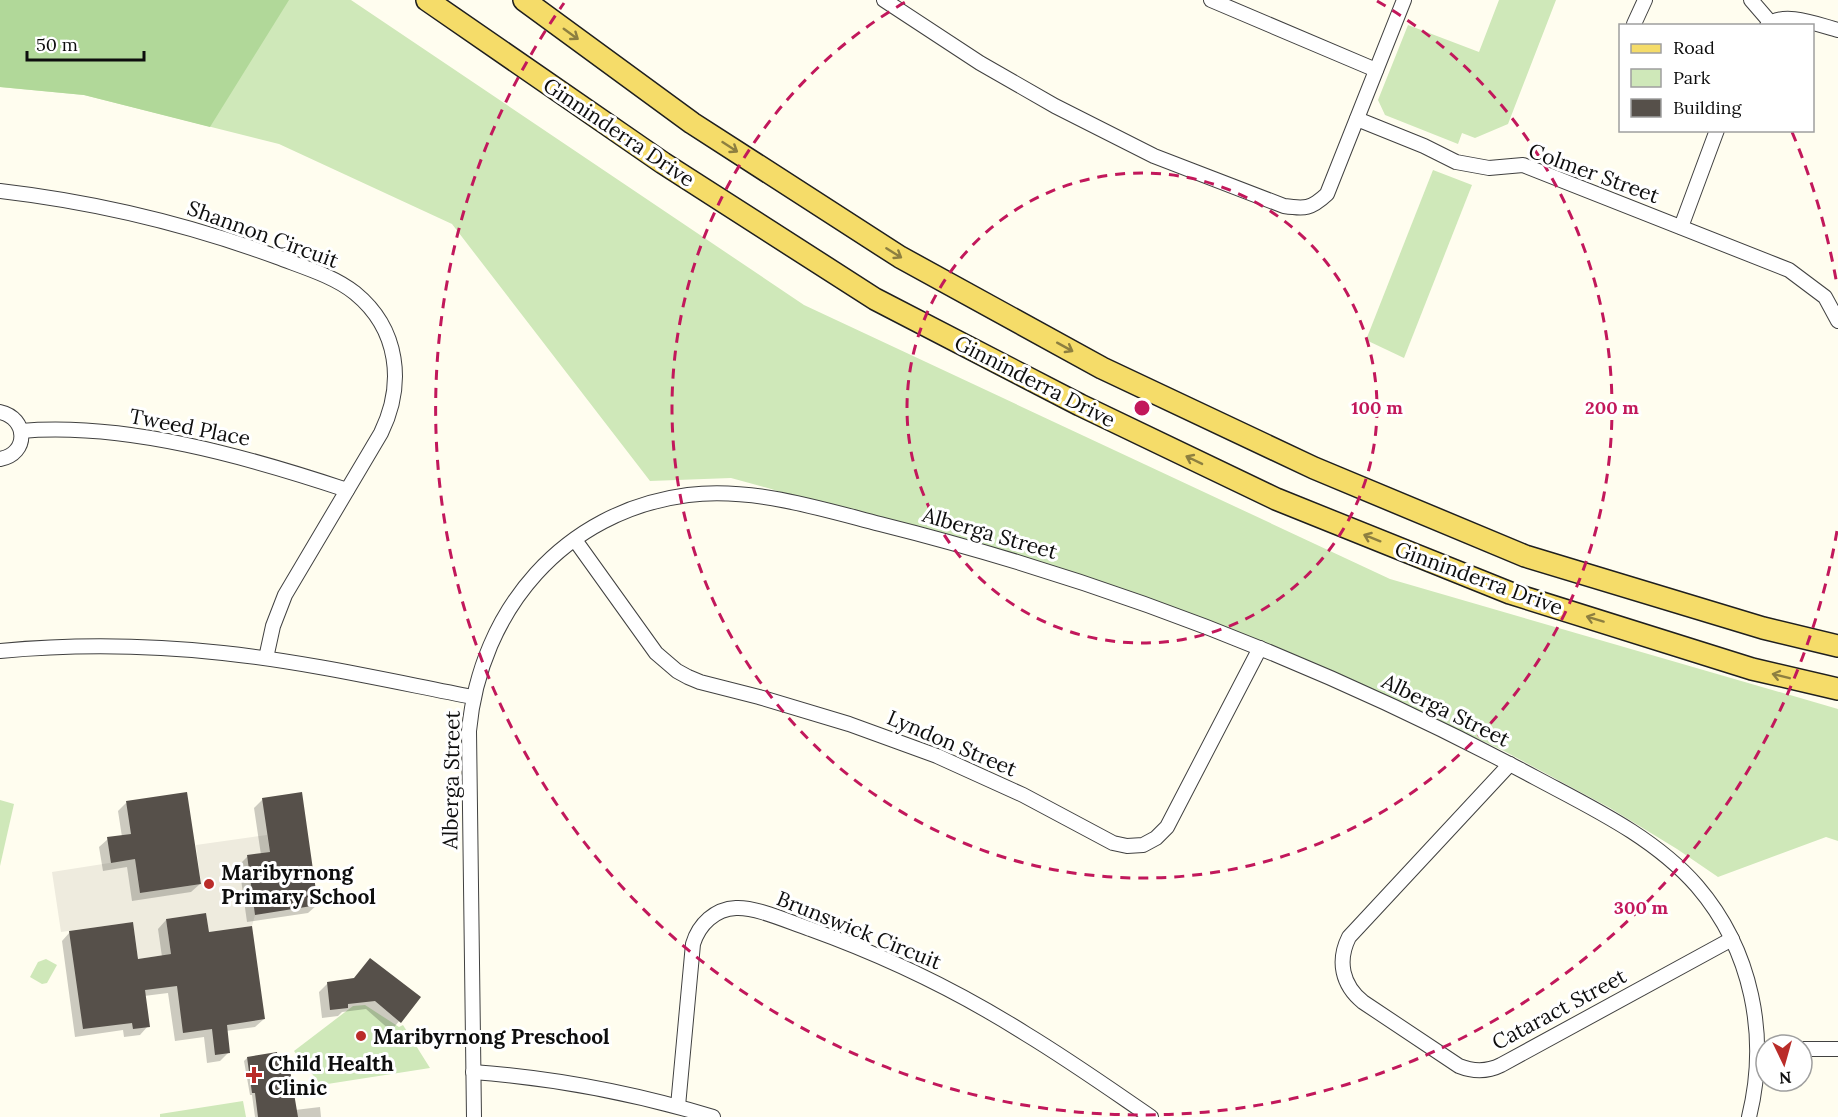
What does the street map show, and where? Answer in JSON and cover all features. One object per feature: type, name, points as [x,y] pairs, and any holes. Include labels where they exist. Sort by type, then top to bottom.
[{"type":"main road","name":"Ginninderra Drive","points":[[427,0],[663,163],[874,299],[1080,405],[1276,499],[1510,593],[1752,669],[1838,690]]},
{"type":"main road","name":"Ginninderra Drive","points":[[524,0],[692,123],[900,257],[1102,368],[1314,468],[1525,556],[1763,628],[1838,646]]},
{"type":"street","points":[[884,0],[980,63],[1055,106],[1154,156],[1284,206],[1303,209],[1316,204],[1327,194],[1404,0]]},
{"type":"street","points":[[1210,0],[1376,70]]},
{"type":"street","points":[[1634,24],[1645,0]]},
{"type":"street","points":[[1751,0],[1768,24],[1790,18],[1838,29]]},
{"type":"street","name":"Colmer Street","points":[[1357,119],[1424,146],[1456,162],[1489,168],[1523,165],[1789,270],[1825,297],[1838,321]]},
{"type":"street","points":[[1681,227],[1716,132]]},
{"type":"street","name":"Shannon Circuit","points":[[0,191],[119,210],[205,232],[331,278],[355,293],[374,313],[388,338],[394,358],[396,379],[392,407],[387,420],[285,595],[273,626],[266,658]]},
{"type":"street","points":[[0,412],[14,418],[21,431],[17,449],[0,459]]},
{"type":"street","name":"Tweed Place","points":[[21,431],[43,429],[89,431],[176,444],[262,464],[347,490]]},
{"type":"street","name":"Alberga Street","points":[[474,1117],[469,739],[473,697],[485,656],[509,609],[528,583],[542,567],[575,540],[592,528],[630,510],[669,498],[711,493],[752,495],[854,517],[985,552],[1124,597],[1260,648],[1386,703],[1510,764],[1634,833],[1668,857],[1683,871],[1711,903],[1732,939],[1746,974],[1759,1033]]},
{"type":"street","name":"Lyndon Street","points":[[575,540],[657,653],[671,667],[688,677],[804,710],[904,744],[991,780],[1106,840],[1120,845],[1143,844],[1156,838],[1167,827],[1260,648]]},
{"type":"street","points":[[0,651],[63,647],[181,649],[266,658],[473,697]]},
{"type":"street","name":"Cataract Street","points":[[1510,764],[1349,938],[1343,952],[1342,969],[1347,984],[1356,997],[1459,1066],[1473,1070],[1488,1070],[1732,939]]},
{"type":"street","name":"Brunswick Circuit","points":[[678,1106],[693,944],[699,930],[708,919],[722,911],[737,908],[752,910],[834,938],[951,991],[1026,1034],[1151,1117]]},
{"type":"street","points":[[1814,1049],[1838,1049]]},
{"type":"street","points":[[473,1072],[515,1075],[597,1087],[678,1106],[713,1117]]},
{"type":"street","name":"Alberga Street","points":[[1749,1117],[1754,1092]]},
{"type":"green space","points":[[0,0],[351,0],[804,305],[1390,579],[1838,709],[1838,841],[1826,837],[1718,877],[1610,808],[1504,751],[1319,665],[768,488],[731,478],[650,481],[452,224],[279,144],[84,95],[0,87]]},
{"type":"green space","points":[[0,0],[289,0],[210,127],[84,95],[0,87]]},
{"type":"green space","points":[[1499,0],[1556,0],[1508,124],[1475,138],[1462,133],[1458,144],[1385,115],[1378,100],[1408,25],[1479,52]]},
{"type":"green space","points":[[1433,170],[1472,185],[1404,358],[1366,340]]},
{"type":"green space","points":[[0,800],[14,804],[0,866]]},
{"type":"green space","points":[[46,959],[57,965],[47,983],[42,984],[30,977],[38,962]]},
{"type":"green space","name":"Maribyrnong Preschool","points":[[365,1005],[399,1027],[403,1025],[430,1068],[321,1085],[294,1051],[353,1006]]},
{"type":"green space","points":[[243,1101],[246,1117],[160,1117],[160,1114]]},
{"type":"shaded area","points":[[267,835],[270,852],[247,856],[255,915],[252,926],[209,932],[206,913],[166,919],[171,954],[138,959],[133,922],[61,932],[52,872],[135,859],[140,893],[201,884],[196,845]]},
{"type":"building","points":[[187,792],[201,884],[140,893],[135,859],[111,863],[107,837],[131,834],[126,801]]},
{"type":"building","points":[[302,792],[318,905],[255,915],[247,855],[270,852],[262,798]]},
{"type":"building","points":[[206,913],[209,932],[252,926],[265,1019],[227,1025],[230,1053],[215,1055],[212,1029],[183,1033],[177,986],[145,990],[150,1027],[133,1029],[132,1023],[83,1029],[69,931],[133,922],[138,959],[171,954],[166,919]]},
{"type":"building","points":[[370,958],[421,997],[401,1023],[375,1001],[348,1004],[348,1008],[330,1010],[327,982],[354,978]]},
{"type":"building","points":[[277,1052],[279,1065],[289,1064],[298,1117],[258,1117],[247,1057]]},
{"type":"place","name":"Maribyrnong Primary School","points":[[209,884]]},
{"type":"place","name":"Maribyrnong Preschool","points":[[361,1036]]},
{"type":"place","name":"Child Health Clinic","points":[[254,1075]]}]
